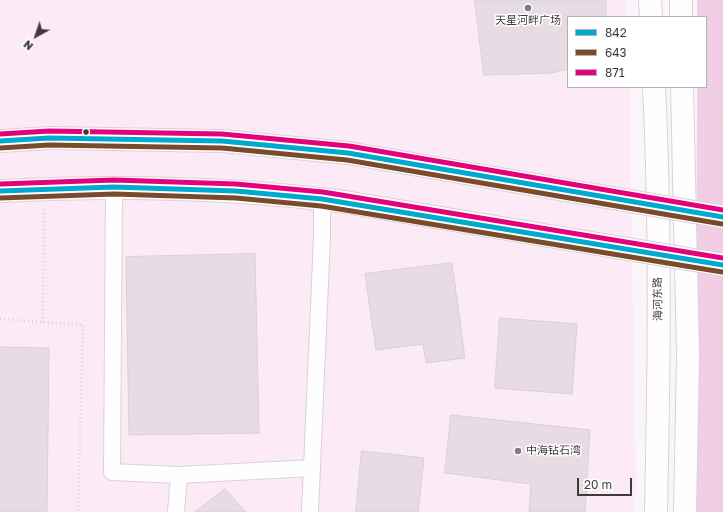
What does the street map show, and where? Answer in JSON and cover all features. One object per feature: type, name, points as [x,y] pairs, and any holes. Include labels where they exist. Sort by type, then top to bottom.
[{"type":"main road","points":[[650,0],[650,16]]},
{"type":"main road","points":[[681,0],[681,16]]},
{"type":"main road","name":"海河东路","points":[[654,88],[658,165],[659,365],[656,512]]},
{"type":"main road","points":[[682,88],[688,355],[685,512]]},
{"type":"main road","points":[[0,141],[48,138],[222,141],[348,153],[723,217]]},
{"type":"main road","points":[[0,192],[114,187],[236,191],[322,199],[723,265]]},
{"type":"street","points":[[114,187],[112,472],[179,474],[312,468]]},
{"type":"street","points":[[310,512],[322,199]]},
{"type":"street","points":[[176,512],[179,474]]},
{"type":"path","points":[[709,0],[708,94],[723,117]]},
{"type":"path","points":[[43,322],[44,189]]},
{"type":"path","points":[[723,284],[723,355]]},
{"type":"path","points":[[0,319],[83,325],[78,512]]},
{"type":"shaded area","points":[[0,0],[627,0],[627,16],[567,16],[567,88],[629,88],[636,481],[634,512],[0,512]]},
{"type":"shaded area","points":[[697,0],[723,0],[723,512],[696,512],[697,88],[707,88],[707,16],[697,16]]},
{"type":"building","points":[[475,0],[606,0],[606,16],[567,16],[567,69],[552,73],[484,75]]},
{"type":"building","points":[[255,254],[259,433],[129,435],[126,257]]},
{"type":"building","points":[[452,263],[465,358],[426,363],[423,344],[376,350],[365,274]]},
{"type":"building","points":[[500,318],[577,324],[572,394],[495,388]]},
{"type":"building","points":[[0,347],[49,348],[47,512],[0,512]]},
{"type":"building","name":"中海钻石湾","points":[[451,415],[590,430],[585,512],[529,512],[531,484],[445,473]]},
{"type":"building","points":[[362,451],[424,458],[418,512],[356,512]]},
{"type":"building","points":[[225,489],[246,512],[195,512]]},
{"type":"transit line","name":"871","points":[[0,134],[49,131],[222,134],[349,146],[723,210]]},
{"type":"transit line","name":"842","points":[[0,141],[49,138],[222,141],[348,153],[723,217]]},
{"type":"transit line","name":"643","points":[[0,148],[49,145],[222,148],[347,160],[722,224]]},
{"type":"transit line","name":"871","points":[[0,184],[114,180],[236,184],[323,192],[723,258]]},
{"type":"transit line","name":"842","points":[[0,191],[114,187],[236,191],[322,199],[723,265]]},
{"type":"transit line","name":"643","points":[[0,198],[114,194],[236,198],[321,206],[722,272]]},
{"type":"place","name":"天星河畔广场","points":[[528,8]]},
{"type":"place","name":"中海钻石湾","points":[[518,451]]}]
